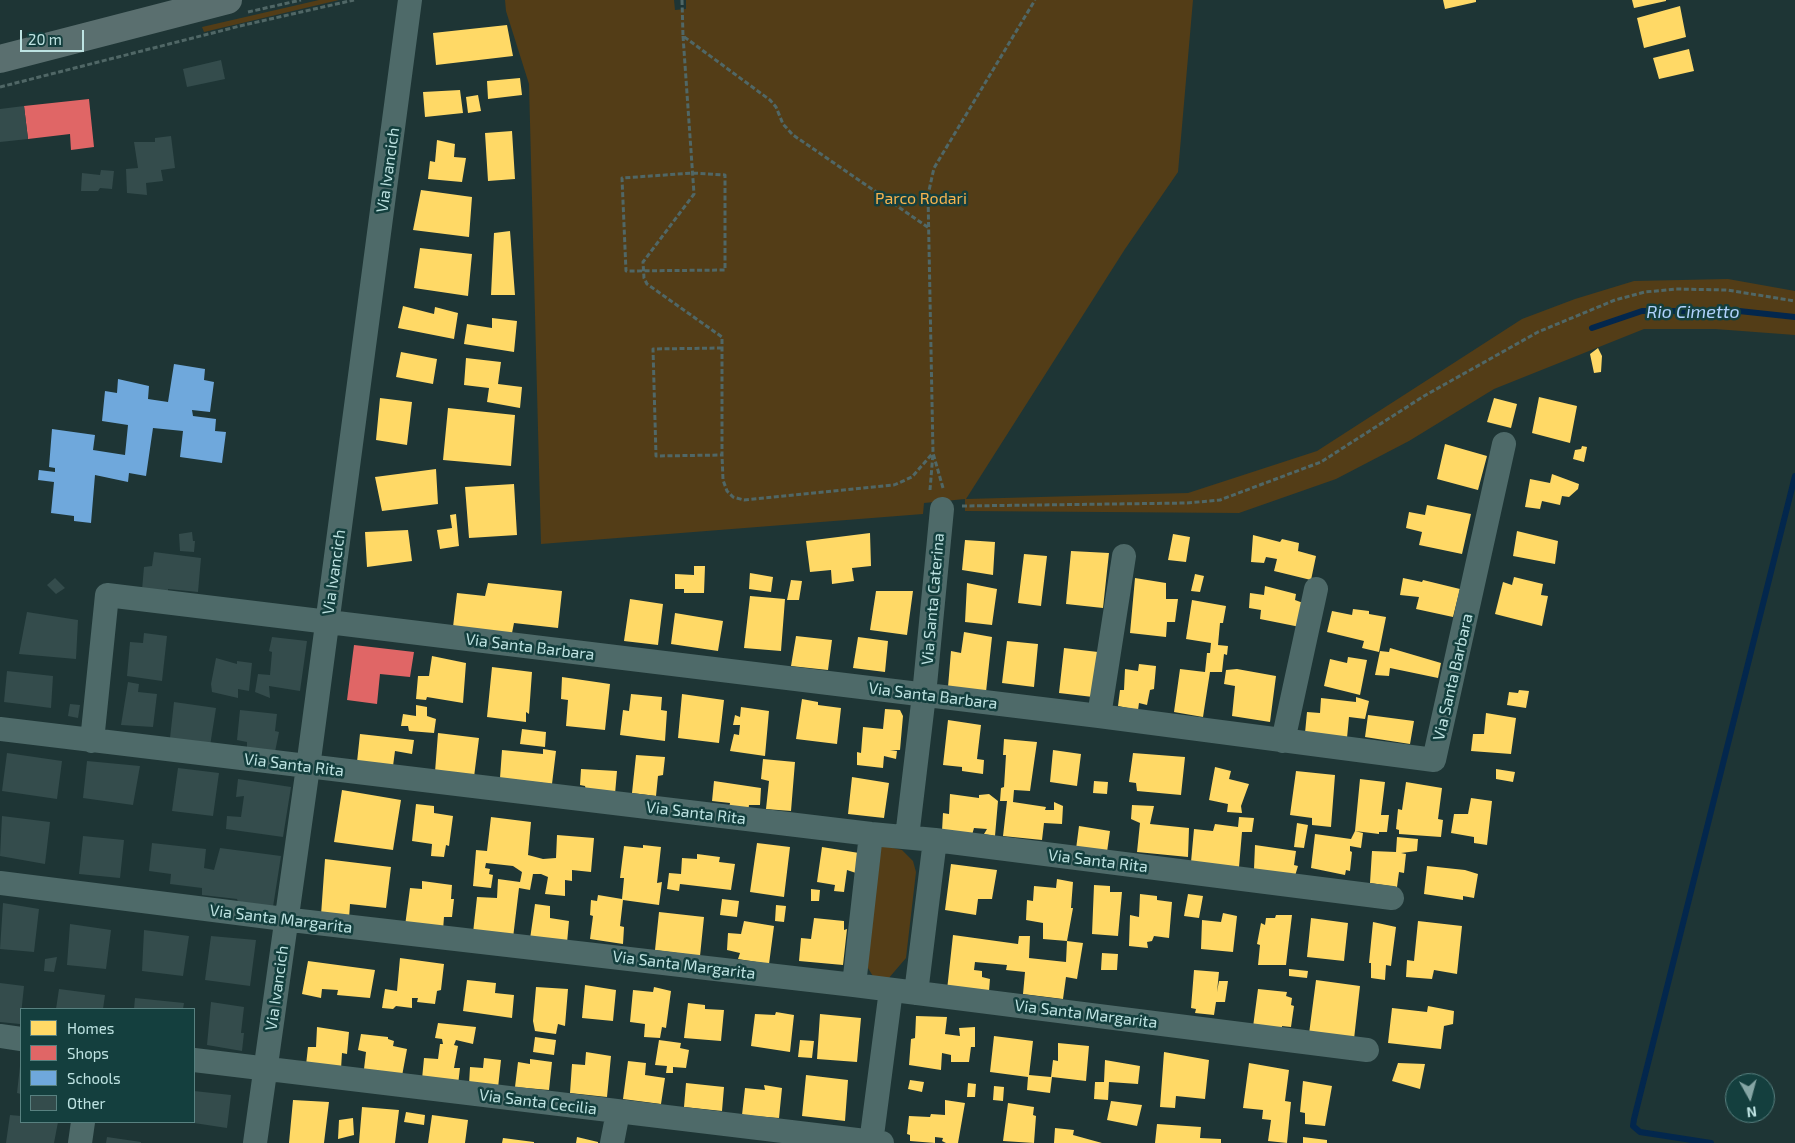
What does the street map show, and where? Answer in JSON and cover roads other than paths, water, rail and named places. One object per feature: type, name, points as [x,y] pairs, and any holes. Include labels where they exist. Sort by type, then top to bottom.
[{"type":"street","points":[[0,59],[228,0]]},
{"type":"street","name":"Via Ivancich","points":[[255,1143],[308,767],[410,0]]},
{"type":"street","name":"Via Santa Barbara","points":[[92,741],[107,595],[924,694],[1434,760],[1504,444]]},
{"type":"street","name":"Via Santa Caterina","points":[[907,837],[924,694],[943,500]]},
{"type":"street","points":[[1099,716],[1124,556]]},
{"type":"street","points":[[1283,741],[1316,589]]},
{"type":"street","name":"Via Santa Rita","points":[[0,729],[870,834],[935,840],[1392,898]]},
{"type":"street","points":[[854,985],[870,834]]},
{"type":"street","points":[[916,993],[935,840]]},
{"type":"street","name":"Via Santa Margarita","points":[[0,883],[286,920],[854,985],[1367,1050]]},
{"type":"street","points":[[875,1143],[891,990]]},
{"type":"street","points":[[0,1036],[20,1038]]},
{"type":"street","name":"Via Santa Cecilia","points":[[195,1060],[618,1112],[732,1135],[875,1143]]},
{"type":"street","points":[[612,1143],[618,1112]]},
{"type":"street","points":[[80,1143],[83,1123]]},
{"type":"waterway","name":"Rio Cimetto","points":[[1592,328],[1642,311],[1739,311],[1795,317]]},
{"type":"waterway","points":[[1711,1143],[1640,1132],[1633,1126],[1795,476]]},
{"type":"park label","name":"Parco Rodari","points":[[921,199]]}]
